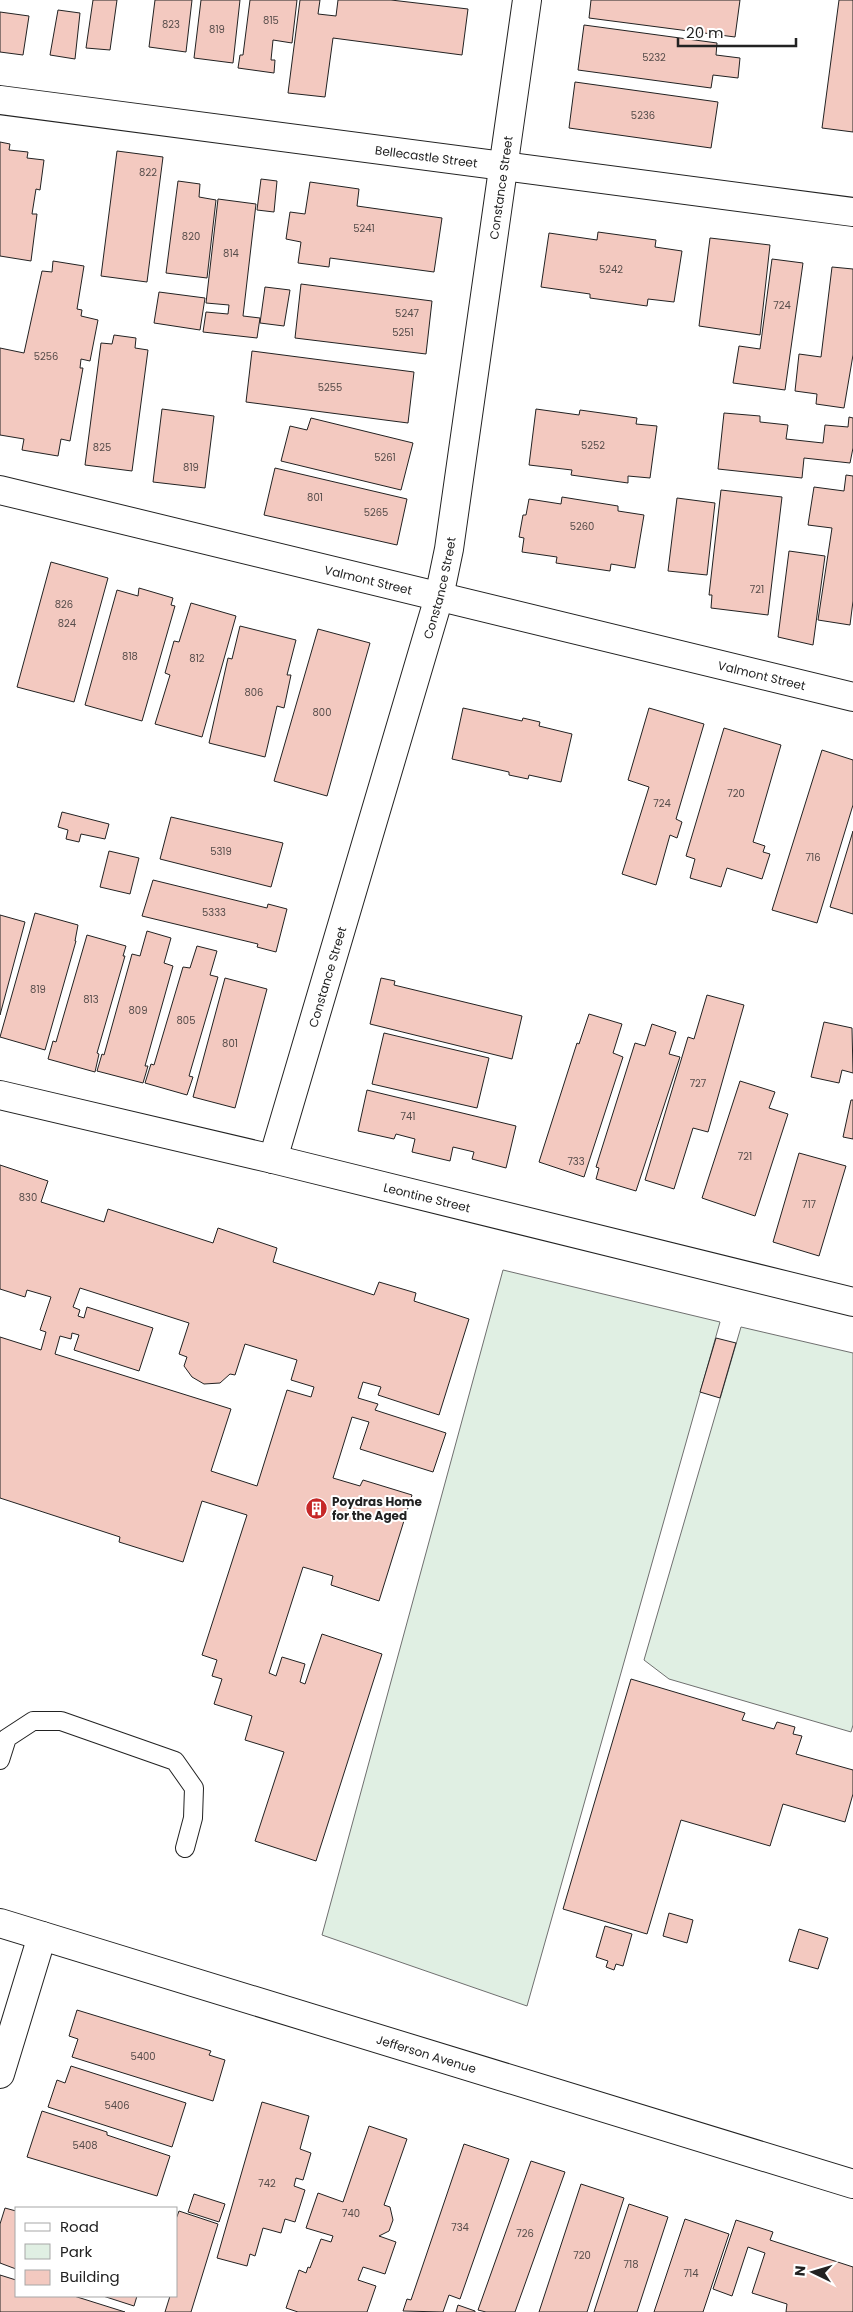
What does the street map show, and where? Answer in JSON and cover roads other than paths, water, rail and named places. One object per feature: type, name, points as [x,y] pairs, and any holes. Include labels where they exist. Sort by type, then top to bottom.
[{"type":"street","name":"Constance Street","points":[[273,1159],[439,597],[449,549],[527,0]]},
{"type":"street","name":"Bellecastle Street","points":[[0,100],[853,212]]},
{"type":"street","name":"Valmont Street","points":[[0,490],[853,697]]},
{"type":"street","name":"Leontine Street","points":[[0,1095],[273,1159],[853,1302]]},
{"type":"street","name":"Jefferson Avenue","points":[[0,1923],[853,2184]]},
{"type":"street","points":[[0,2074],[42,1936]]},
{"type":"lane","points":[[0,1760],[7,1738],[32,1721],[61,1721],[175,1760],[194,1788],[193,1818],[185,1848]]},
{"type":"place","name":"Poydras Home for the Aged","points":[[316,1508]]}]
